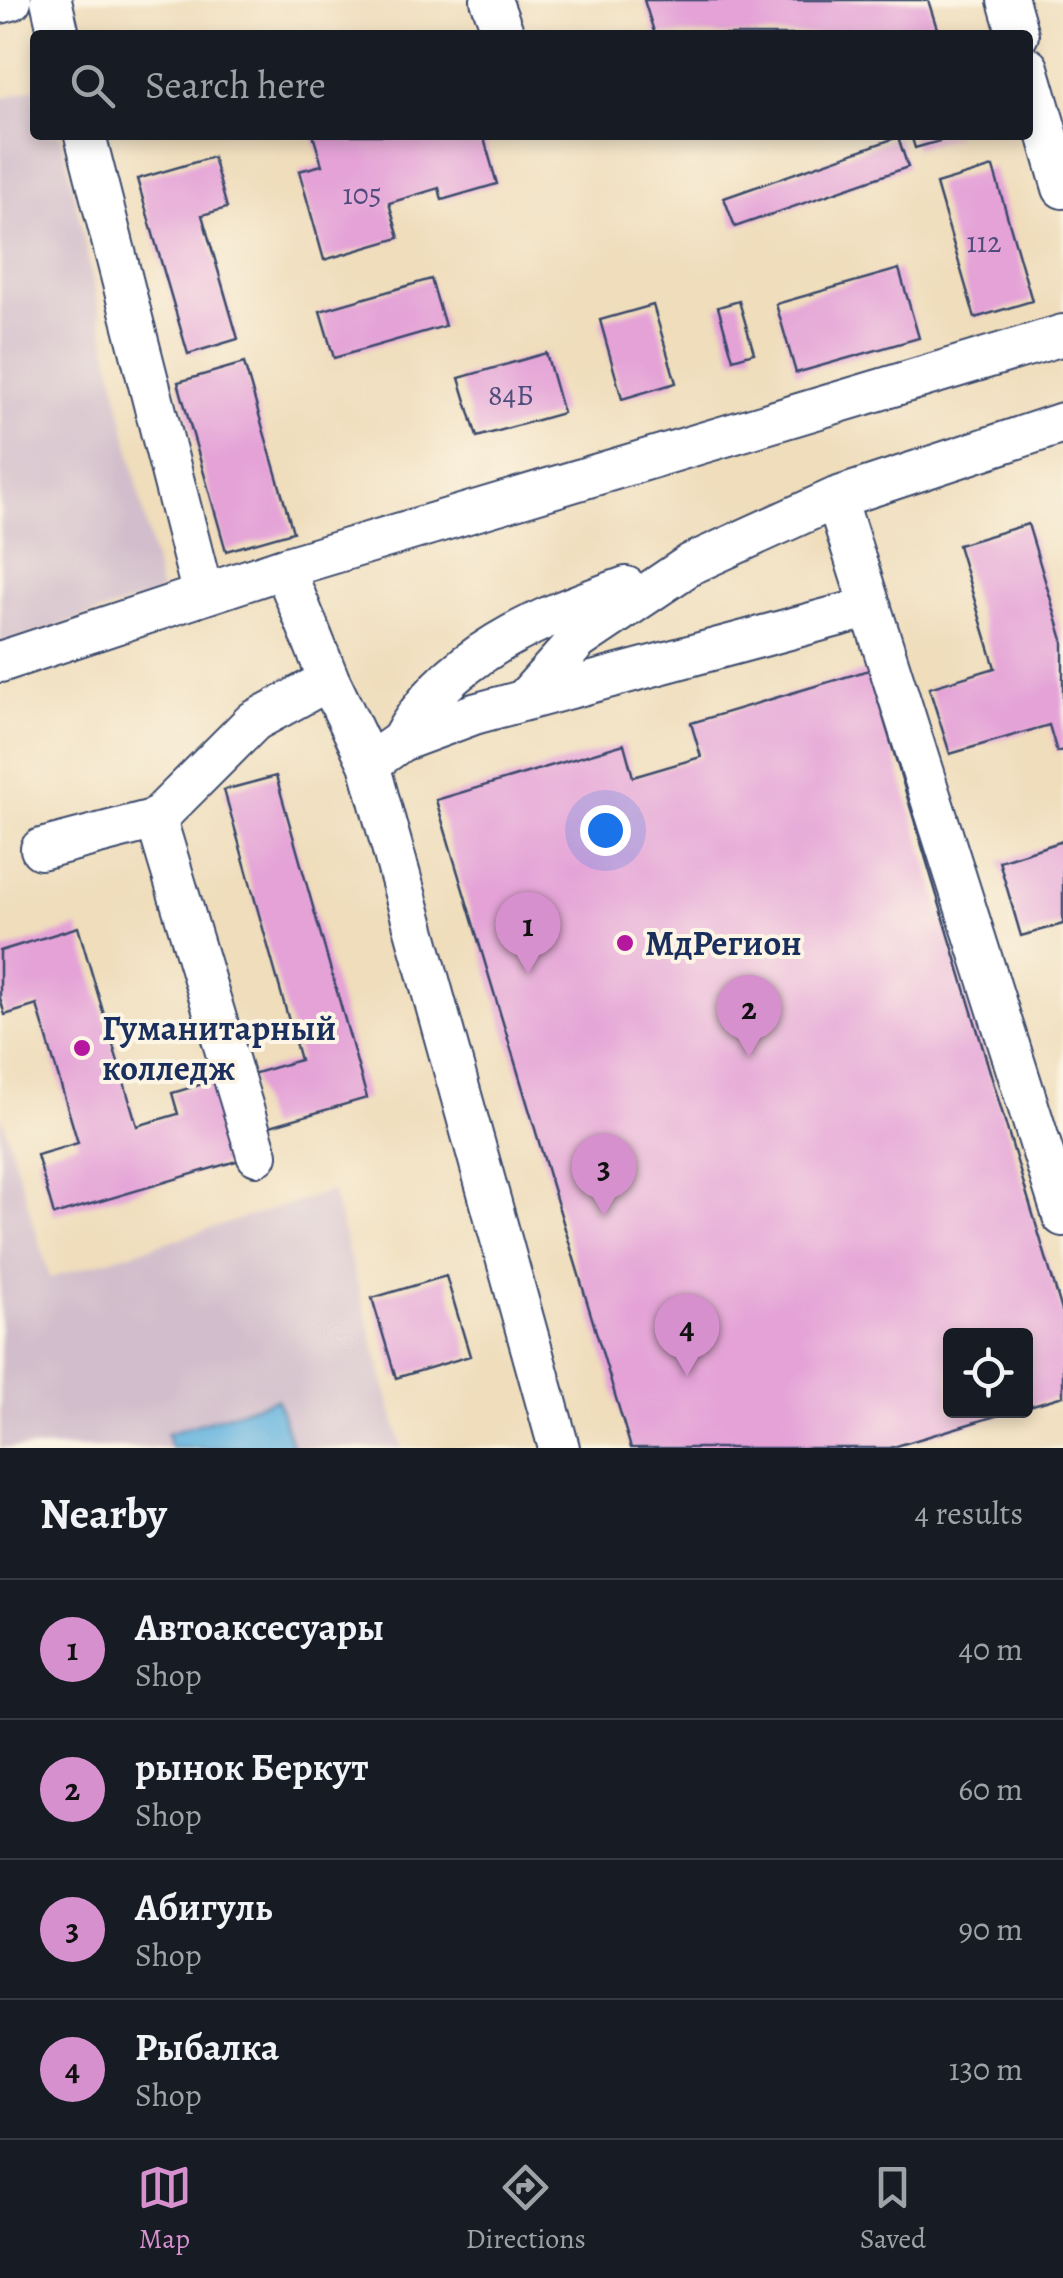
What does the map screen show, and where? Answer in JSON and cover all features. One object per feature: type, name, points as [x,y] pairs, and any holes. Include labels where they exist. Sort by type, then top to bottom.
[{"type":"street","points":[[0,3],[11,0]]},
{"type":"street","points":[[50,0],[59,30]]},
{"type":"street","points":[[492,0],[502,30]]},
{"type":"street","points":[[1008,0],[1017,30]]},
{"type":"street","points":[[1033,85],[1063,188]]},
{"type":"street","points":[[86,140],[203,595]]},
{"type":"street","points":[[0,662],[284,568],[1063,335]]},
{"type":"street","points":[[385,753],[450,675],[474,656],[606,594],[691,564],[836,498],[1063,422]]},
{"type":"street","points":[[836,498],[1063,1216]]},
{"type":"street","points":[[526,698],[578,640],[691,564]]},
{"type":"street","points":[[284,568],[329,680],[385,753],[559,1448]]},
{"type":"street","points":[[385,753],[526,698],[871,607]]},
{"type":"street","points":[[40,850],[156,819],[254,721],[329,680]]},
{"type":"street","points":[[156,819],[258,1156]]},
{"type":"shaded area","points":[[30,90],[30,140],[62,140],[161,593],[0,645],[0,99]]},
{"type":"shaded area","points":[[0,1111],[50,1278],[332,1191],[402,1448],[0,1448]]},
{"type":"water","points":[[277,1399],[293,1448],[171,1448],[167,1434]]},
{"type":"building","points":[[644,0],[928,0],[937,30],[653,30]]},
{"type":"building","points":[[314,140],[484,140],[497,184],[442,200],[439,188],[389,203],[399,238],[324,260],[299,171],[322,165]]},
{"type":"building","points":[[889,140],[899,140],[908,167],[735,227],[724,198]]},
{"type":"building","points":[[913,140],[943,140],[915,148]]},
{"type":"building","points":[[213,157],[227,208],[202,215],[238,339],[188,354],[137,179]]},
{"type":"building","points":[[993,167],[1032,301],[975,318],[936,184]]},
{"type":"building","points":[[899,269],[919,338],[796,373],[776,304]]},
{"type":"building","points":[[431,279],[445,326],[334,358],[320,311]]},
{"type":"building","points":[[739,301],[754,353],[733,359],[718,307]]},
{"type":"building","points":[[653,305],[676,383],[622,399],[600,320]]},
{"type":"building","points":[[546,353],[563,413],[477,437],[459,378]]},
{"type":"building","points":[[244,363],[293,532],[226,551],[178,382]]},
{"type":"building","points":[[1028,524],[1063,640],[1063,750],[1057,752],[1049,725],[950,754],[929,688],[995,668],[958,545]]},
{"type":"building","points":[[869,670],[1063,1314],[1063,1396],[1033,1405],[1033,1328],[943,1328],[943,1418],[989,1418],[890,1448],[631,1448],[436,800],[624,744],[633,777],[701,757],[691,723]]},
{"type":"building","points":[[276,776],[367,1098],[267,1127],[252,1074],[300,1060],[224,790]]},
{"type":"building","points":[[1063,841],[1063,924],[1021,936],[999,861]]},
{"type":"building","name":"Гуманитарный колледж","points":[[78,927],[137,1126],[178,1114],[172,1093],[216,1080],[240,1160],[54,1215],[37,1155],[78,1143],[37,1005],[5,1015],[0,998],[0,951]]},
{"type":"building","points":[[446,1276],[470,1356],[396,1378],[372,1298]]},
{"type":"place","name":"МдРегион","points":[[625,943]]},
{"type":"place","name":"Автоаксесуары","points":[[528,974]]},
{"type":"place","name":"Гуманитарный колледж","points":[[82,1048]]},
{"type":"place","name":"рынок Беркут","points":[[749,1057]]},
{"type":"place","name":"Абигуль","points":[[604,1216]]},
{"type":"place","name":"Рыбалка","points":[[687,1376]]}]
